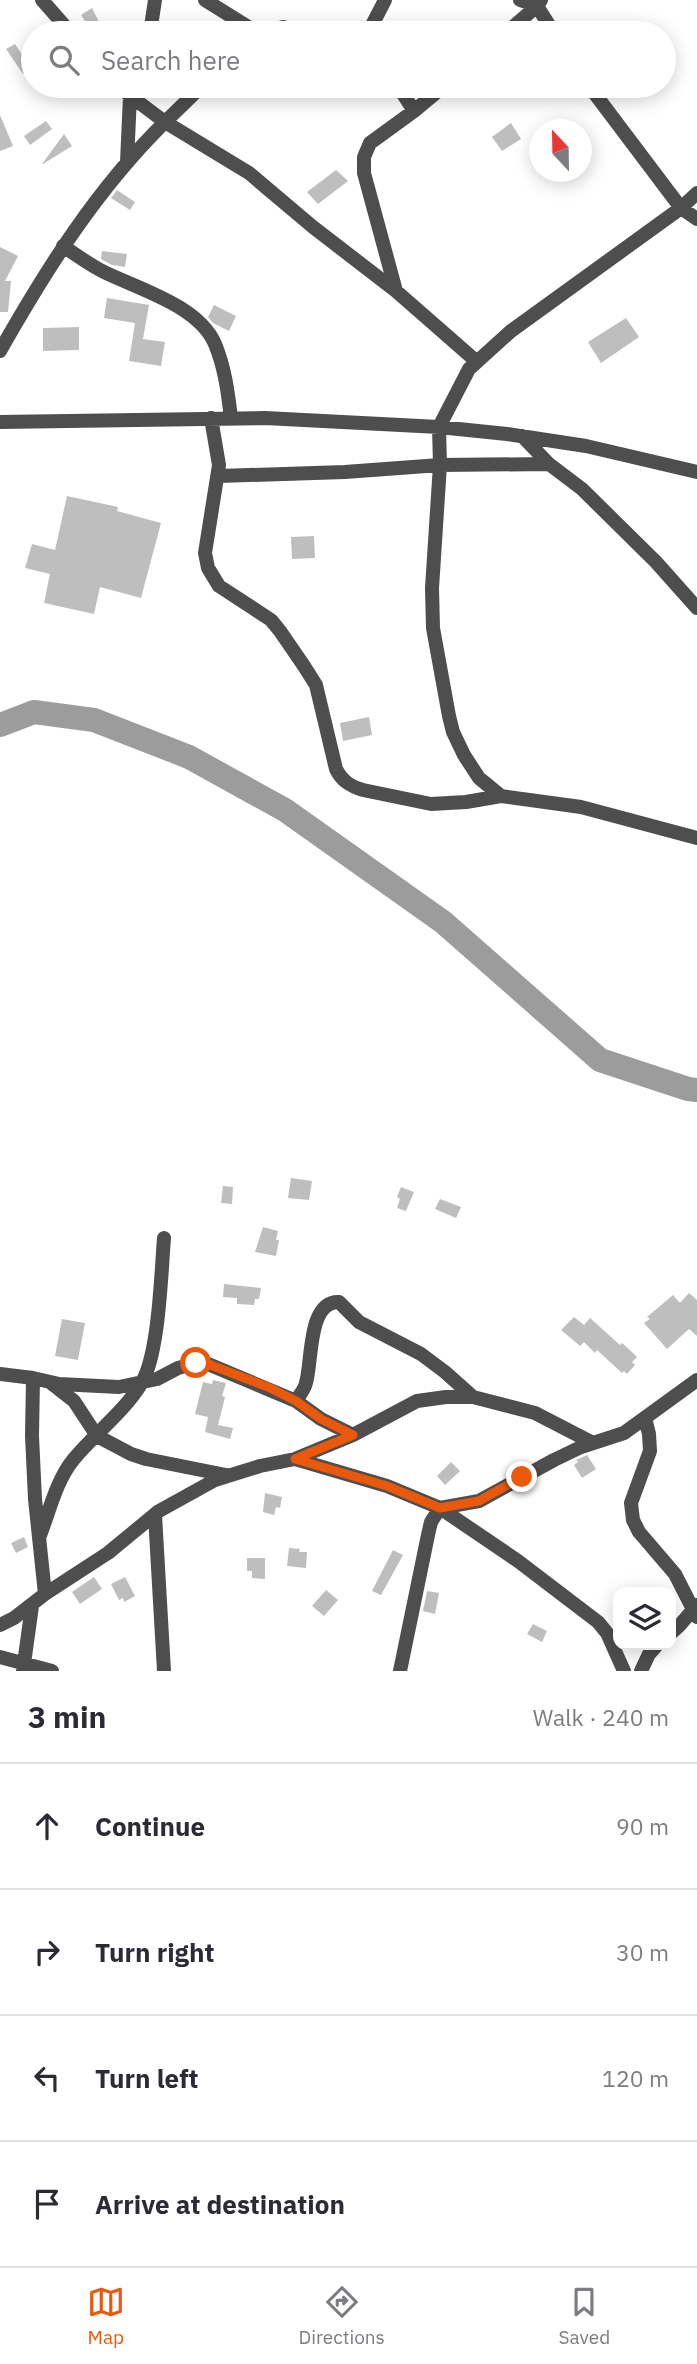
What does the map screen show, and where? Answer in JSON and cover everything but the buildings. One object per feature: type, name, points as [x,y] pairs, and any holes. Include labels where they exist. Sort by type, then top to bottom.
[{"type":"street","points":[[42,0],[60,21]]},
{"type":"street","points":[[152,21],[155,0]]},
{"type":"street","points":[[205,0],[239,21]]},
{"type":"street","points":[[374,21],[385,0]]},
{"type":"street","points":[[520,0],[539,3]]},
{"type":"street","points":[[519,21],[539,3]]},
{"type":"street","points":[[539,3],[548,21]]},
{"type":"street","points":[[127,162],[131,98]]},
{"type":"street","points":[[139,98],[165,122],[249,173],[313,227],[396,290],[476,361]]},
{"type":"street","points":[[0,351],[39,281],[63,246],[127,162],[190,98]]},
{"type":"street","points":[[406,98],[414,111]]},
{"type":"street","points":[[396,290],[364,173],[364,157],[370,143],[430,98]]},
{"type":"street","points":[[598,98],[681,208],[697,219]]},
{"type":"street","points":[[501,796],[479,778],[453,732],[433,628],[432,588],[440,465],[439,427],[460,384],[476,361],[511,331],[681,208],[697,193]]},
{"type":"street","points":[[63,246],[101,271],[184,310],[201,325],[214,342],[225,373],[231,418]]},
{"type":"street","points":[[211,418],[219,476],[205,553],[208,568],[219,586],[271,620],[316,685],[340,777],[363,790],[431,804],[501,796],[581,807],[697,838]]},
{"type":"street","points":[[0,422],[265,418],[439,427],[586,446],[697,472]]},
{"type":"street","points":[[522,436],[549,464],[582,489],[656,562],[697,608]]},
{"type":"street","points":[[219,476],[345,472],[440,465],[549,464]]},
{"type":"street","points":[[39,1538],[59,1486],[72,1461],[141,1384],[154,1346],[164,1238]]},
{"type":"street","points":[[296,1401],[307,1379],[314,1328],[326,1306],[332,1302],[339,1302],[359,1322],[376,1333],[421,1354],[472,1397]]},
{"type":"street","points":[[0,1374],[90,1387],[119,1387],[141,1384],[196,1363],[208,1364],[296,1401],[321,1419],[353,1435]]},
{"type":"street","points":[[33,1378],[32,1436],[45,1594]]},
{"type":"street","points":[[400,1671],[431,1522],[440,1508],[479,1501],[554,1460],[624,1433],[697,1380]]},
{"type":"street","points":[[49,1382],[74,1401],[97,1436],[131,1454],[228,1475]]},
{"type":"street","points":[[0,1625],[108,1553],[182,1497],[228,1475],[295,1459],[353,1435],[417,1401],[472,1397],[535,1413],[593,1443]]},
{"type":"street","points":[[645,1418],[650,1451],[631,1503],[633,1520],[674,1574],[696,1611],[676,1629]]},
{"type":"street","points":[[295,1459],[387,1486],[440,1508],[518,1561],[598,1622],[607,1633],[624,1671]]},
{"type":"street","points":[[155,1515],[164,1671]]},
{"type":"street","points":[[24,1667],[32,1606]]},
{"type":"street","points":[[641,1671],[653,1650]]},
{"type":"street","points":[[0,1657],[24,1667],[52,1671]]},
{"type":"waterway","points":[[0,725],[34,712],[94,720],[189,757],[285,810],[443,922],[600,1060],[697,1090]]},
{"type":"route","points":[[196,1363],[208,1364],[268,1387],[353,1435],[295,1459],[387,1486],[440,1508],[479,1501],[522,1477]]}]
